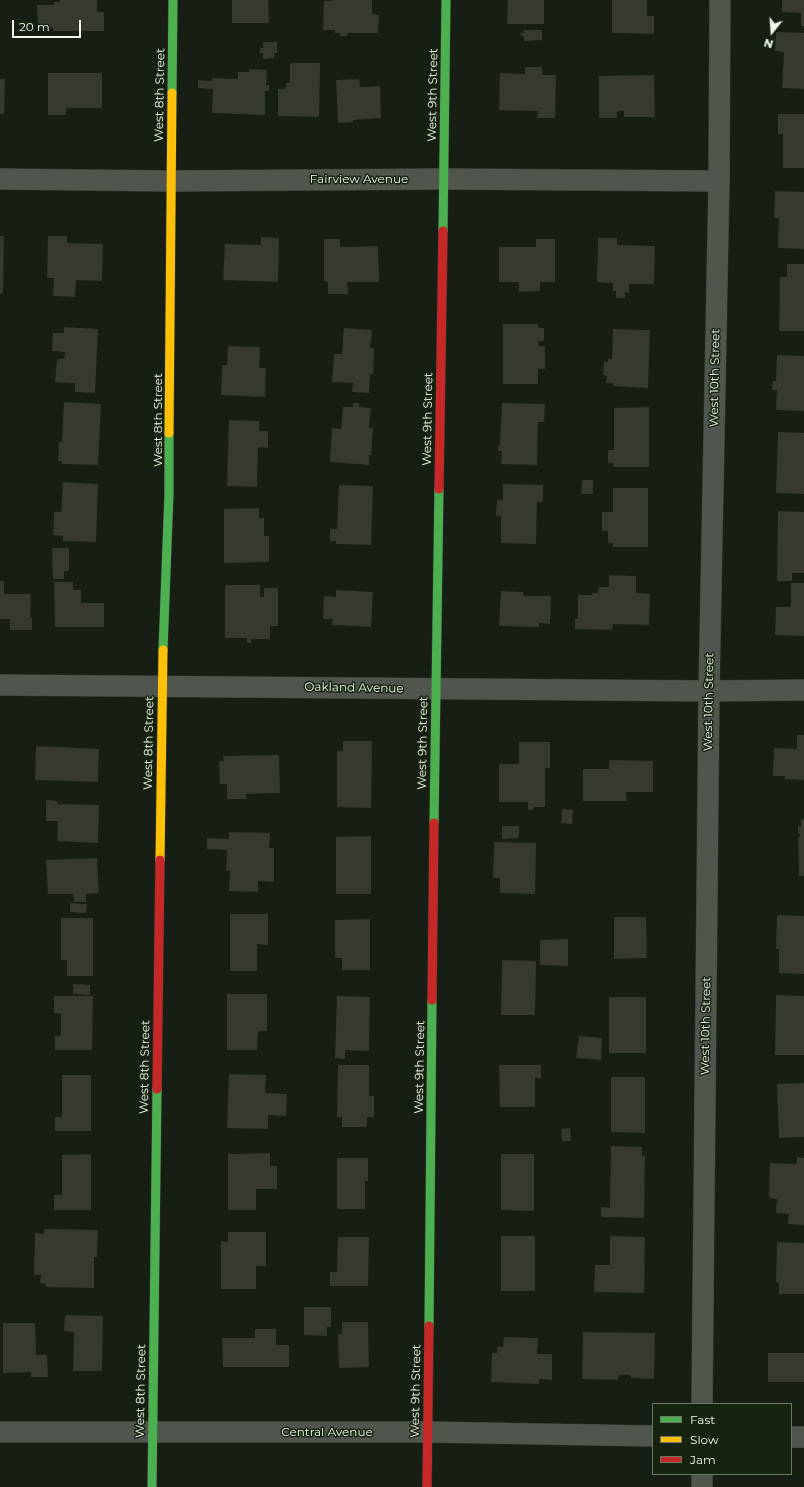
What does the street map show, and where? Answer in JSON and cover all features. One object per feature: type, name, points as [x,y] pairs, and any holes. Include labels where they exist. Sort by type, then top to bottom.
[{"type":"street","name":"West 8th Street","points":[[152,1487],[162,686],[169,493],[173,0]]},
{"type":"street","name":"West 9th Street","points":[[427,1487],[446,0]]},
{"type":"street","name":"West 10th Street","points":[[702,1403],[709,691],[719,181],[720,0]]},
{"type":"street","name":"Fairview Avenue","points":[[0,179],[171,181],[443,178],[719,181]]},
{"type":"street","name":"Oakland Avenue","points":[[0,685],[436,690],[804,690]]},
{"type":"street","name":"Central Avenue","points":[[0,1432],[427,1432],[652,1436]]},
{"type":"street","points":[[792,1437],[804,1437]]},
{"type":"street","points":[[702,1475],[702,1487]]},
{"type":"building","points":[[60,0],[97,0],[97,12],[104,12],[104,31],[53,31],[53,28],[38,28],[37,5],[54,5],[54,2],[60,2]]},
{"type":"building","points":[[232,0],[268,0],[269,23],[232,23]]},
{"type":"building","points":[[372,0],[372,14],[379,15],[378,33],[347,33],[347,36],[340,36],[340,33],[335,33],[335,30],[323,30],[324,1]]},
{"type":"building","points":[[508,0],[544,0],[544,24],[507,24]]},
{"type":"building","points":[[612,0],[647,0],[647,16],[654,16],[654,34],[612,33]]},
{"type":"building","points":[[782,0],[804,0],[804,26],[801,26],[801,13],[782,12]]},
{"type":"building","points":[[523,30],[542,30],[542,40],[524,41],[524,36],[521,36],[521,33],[524,33]]},
{"type":"building","points":[[776,32],[804,33],[804,89],[782,88],[784,52],[775,51]]},
{"type":"building","points":[[263,42],[277,42],[277,53],[274,53],[274,58],[263,59],[263,53],[260,53],[260,48],[263,48]]},
{"type":"building","points":[[290,63],[320,63],[319,117],[278,116],[278,89],[286,89],[286,83],[290,83]]},
{"type":"building","points":[[525,67],[542,67],[542,75],[556,75],[555,118],[537,118],[538,111],[499,110],[500,73],[525,74]]},
{"type":"building","points":[[249,69],[267,70],[266,85],[269,85],[269,91],[265,91],[265,115],[212,113],[213,89],[198,88],[198,80],[212,81],[212,78],[238,79],[238,72],[249,72]]},
{"type":"building","points":[[48,73],[102,73],[102,108],[66,108],[66,115],[48,115]]},
{"type":"building","points":[[654,75],[655,117],[624,117],[624,111],[617,111],[617,118],[599,118],[599,76]]},
{"type":"building","points":[[0,79],[5,79],[4,114],[0,114]]},
{"type":"building","points":[[359,79],[360,87],[380,86],[381,118],[353,120],[353,122],[338,123],[336,80]]},
{"type":"building","points":[[778,114],[804,114],[804,168],[783,168],[783,134],[778,134]]},
{"type":"building","points":[[775,191],[804,192],[804,249],[778,248],[779,218],[774,218]]},
{"type":"building","points":[[0,236],[4,236],[3,294],[0,294]]},
{"type":"building","points":[[48,236],[67,236],[67,243],[103,244],[102,281],[76,280],[75,297],[53,296],[54,278],[47,278]]},
{"type":"building","points":[[261,237],[279,238],[278,282],[223,280],[225,244],[261,245]]},
{"type":"building","points":[[598,238],[617,238],[617,245],[655,246],[654,284],[629,284],[629,293],[625,292],[625,298],[616,298],[616,291],[613,291],[613,283],[597,282]]},
{"type":"building","points":[[324,239],[340,239],[340,247],[378,246],[379,282],[347,282],[348,294],[328,294],[328,282],[324,281]]},
{"type":"building","points":[[536,239],[555,239],[555,282],[540,282],[540,291],[519,292],[519,282],[499,282],[499,247],[536,247]]},
{"type":"building","points":[[787,264],[804,264],[804,331],[779,331],[780,277],[787,277]]},
{"type":"building","points":[[503,324],[538,324],[538,328],[544,328],[544,341],[538,341],[539,346],[545,346],[545,369],[538,369],[538,384],[503,384]]},
{"type":"building","points":[[64,327],[98,329],[95,393],[75,392],[75,383],[55,382],[57,359],[64,359],[65,352],[52,351],[53,333],[64,333]]},
{"type":"building","points":[[344,328],[372,330],[370,348],[374,348],[373,374],[370,374],[369,393],[352,392],[353,383],[332,382],[334,354],[342,354]]},
{"type":"building","points":[[613,329],[650,330],[648,388],[613,386],[613,383],[606,383],[607,376],[603,375],[604,362],[608,362],[608,359],[612,359]]},
{"type":"building","points":[[228,346],[260,347],[259,368],[266,368],[265,397],[221,395],[222,365],[227,365]]},
{"type":"building","points":[[777,355],[804,356],[804,411],[776,410],[777,390],[772,390],[773,381],[776,381]]},
{"type":"building","points":[[64,402],[101,404],[98,465],[62,464],[62,461],[58,461],[59,442],[62,442]]},
{"type":"building","points":[[353,403],[359,403],[359,407],[371,408],[369,428],[373,428],[369,465],[330,462],[332,428],[341,429],[343,407],[353,407]]},
{"type":"building","points":[[502,403],[545,404],[544,422],[538,422],[537,465],[501,464],[502,451],[498,451],[498,445],[500,446]]},
{"type":"building","points":[[649,407],[649,467],[614,467],[613,463],[608,463],[608,450],[614,450],[614,408]]},
{"type":"building","points":[[229,420],[259,421],[259,431],[268,431],[268,448],[258,447],[257,487],[227,486]]},
{"type":"building","points":[[778,432],[804,433],[804,494],[776,493]]},
{"type":"building","points":[[582,480],[593,480],[593,494],[581,494]]},
{"type":"building","points":[[63,482],[98,484],[96,542],[63,541],[63,536],[53,535],[54,512],[61,512]]},
{"type":"building","points":[[503,484],[543,485],[543,502],[537,502],[536,544],[501,543],[501,516],[496,516],[497,500],[503,500]]},
{"type":"building","points":[[339,485],[373,486],[371,545],[336,544],[336,541],[330,541],[330,529],[337,529]]},
{"type":"building","points":[[613,488],[648,488],[648,547],[613,547],[613,543],[608,543],[608,531],[602,531],[602,512],[613,512]]},
{"type":"building","points":[[259,508],[259,518],[264,518],[264,536],[269,536],[269,562],[224,563],[224,509]]},
{"type":"building","points":[[778,511],[804,512],[804,573],[792,573],[792,581],[777,581]]},
{"type":"building","points":[[52,548],[69,548],[69,571],[64,571],[64,579],[53,579]]},
{"type":"building","points":[[609,575],[636,576],[636,593],[650,594],[649,625],[613,624],[612,630],[575,629],[575,619],[578,619],[578,595],[592,595],[592,593],[598,593],[599,587],[609,587]]},
{"type":"building","points":[[0,581],[4,581],[4,594],[31,594],[30,618],[32,617],[32,630],[10,630],[10,619],[0,619]]},
{"type":"building","points":[[54,582],[73,582],[73,590],[81,590],[81,603],[104,603],[104,627],[55,627]]},
{"type":"building","points":[[791,583],[804,583],[804,636],[775,635],[776,607],[791,607]]},
{"type":"building","points":[[225,585],[260,585],[260,597],[264,597],[264,588],[278,588],[278,626],[270,626],[270,639],[251,639],[251,643],[247,643],[247,638],[225,638]]},
{"type":"building","points":[[336,590],[373,592],[371,627],[332,625],[333,619],[323,619],[324,596],[336,597]]},
{"type":"building","points":[[501,591],[523,592],[523,596],[551,596],[550,624],[539,623],[539,627],[499,626]]},
{"type":"building","points":[[797,735],[804,735],[804,780],[785,779],[785,776],[773,776],[774,748],[797,749]]},
{"type":"building","points":[[343,741],[372,741],[371,808],[337,807],[337,751],[343,751]]},
{"type":"building","points":[[519,742],[550,742],[550,768],[545,768],[545,807],[534,807],[533,810],[528,810],[528,802],[499,802],[499,764],[519,764]]},
{"type":"building","points":[[36,746],[99,749],[98,782],[35,780]]},
{"type":"building","points":[[279,755],[280,793],[246,794],[247,799],[227,799],[227,784],[220,784],[219,761],[224,761],[223,756]]},
{"type":"building","points":[[609,760],[653,761],[653,792],[626,792],[627,801],[583,801],[583,769],[609,769]]},
{"type":"building","points":[[46,800],[57,801],[57,804],[99,805],[98,843],[57,841],[58,821],[46,821]]},
{"type":"building","points":[[562,809],[573,810],[572,824],[561,823]]},
{"type":"building","points":[[804,819],[804,876],[799,876],[798,837],[800,837],[800,834],[798,834],[798,826],[801,826],[801,820]]},
{"type":"building","points":[[502,826],[519,826],[519,838],[502,839]]},
{"type":"building","points":[[229,832],[270,833],[269,848],[274,848],[274,882],[258,881],[258,892],[229,891],[230,870],[226,871],[227,850],[207,849],[207,838],[229,839]]},
{"type":"building","points":[[371,836],[371,894],[336,894],[336,837]]},
{"type":"building","points":[[494,842],[536,843],[535,894],[500,893],[500,878],[493,878]]},
{"type":"building","points":[[97,858],[99,893],[86,894],[86,902],[74,902],[73,894],[48,894],[46,860]]},
{"type":"building","points":[[70,903],[87,904],[86,913],[70,912]]},
{"type":"building","points":[[230,914],[268,914],[268,945],[257,944],[257,971],[230,971]]},
{"type":"building","points":[[777,915],[804,916],[804,974],[779,973],[779,949],[776,949]]},
{"type":"building","points":[[614,917],[646,917],[647,958],[614,959]]},
{"type":"building","points":[[61,918],[93,918],[93,976],[67,976],[67,960],[61,960]]},
{"type":"building","points":[[370,919],[370,970],[342,970],[342,958],[335,958],[335,920]]},
{"type":"building","points":[[568,939],[568,966],[540,965],[540,940]]},
{"type":"building","points":[[502,960],[536,961],[535,1015],[501,1015]]},
{"type":"building","points":[[73,984],[90,985],[90,995],[73,994]]},
{"type":"building","points":[[227,994],[267,994],[267,1031],[258,1031],[257,1050],[227,1050]]},
{"type":"building","points":[[776,995],[804,996],[804,1055],[775,1055]]},
{"type":"building","points":[[54,996],[93,996],[92,1050],[55,1050],[55,1036],[61,1036],[61,1014],[54,1013]]},
{"type":"building","points":[[337,996],[370,997],[369,1051],[345,1050],[345,1059],[335,1058]]},
{"type":"building","points":[[609,997],[646,997],[646,1053],[609,1053]]},
{"type":"building","points":[[579,1036],[602,1038],[601,1060],[576,1058]]},
{"type":"building","points":[[338,1065],[369,1065],[369,1096],[374,1096],[374,1117],[367,1117],[367,1127],[342,1127],[342,1117],[337,1117]]},
{"type":"building","points":[[499,1065],[541,1065],[541,1078],[535,1078],[535,1107],[500,1107]]},
{"type":"building","points":[[229,1074],[266,1075],[265,1093],[287,1094],[286,1116],[268,1115],[268,1129],[227,1128]]},
{"type":"building","points":[[62,1075],[91,1075],[91,1131],[55,1131],[55,1117],[62,1117]]},
{"type":"building","points":[[611,1077],[645,1077],[645,1133],[611,1132]]},
{"type":"building","points":[[804,1083],[804,1137],[779,1138],[777,1084]]},
{"type":"building","points":[[570,1128],[571,1141],[562,1141],[561,1129]]},
{"type":"building","points":[[611,1146],[642,1147],[642,1156],[645,1156],[644,1218],[601,1217],[601,1207],[610,1208]]},
{"type":"building","points":[[270,1153],[270,1166],[277,1166],[277,1189],[256,1189],[256,1210],[228,1210],[228,1154]]},
{"type":"building","points":[[91,1154],[91,1210],[54,1210],[54,1195],[62,1195],[62,1155]]},
{"type":"building","points":[[501,1154],[534,1154],[534,1211],[501,1210]]},
{"type":"building","points":[[797,1157],[804,1158],[804,1225],[788,1224],[789,1214],[776,1213],[777,1199],[769,1198],[770,1163],[797,1164]]},
{"type":"building","points":[[337,1158],[368,1158],[368,1181],[365,1181],[365,1209],[337,1209]]},
{"type":"building","points":[[44,1229],[98,1230],[97,1257],[94,1257],[94,1288],[45,1287],[46,1284],[40,1283],[41,1275],[34,1275],[35,1233],[44,1234]]},
{"type":"building","points":[[228,1232],[266,1232],[266,1266],[256,1266],[256,1289],[221,1289],[221,1241],[228,1242]]},
{"type":"building","points":[[501,1236],[535,1236],[535,1291],[501,1291]]},
{"type":"building","points":[[610,1236],[645,1237],[644,1293],[594,1292],[595,1265],[610,1265]]},
{"type":"building","points":[[338,1237],[369,1237],[368,1286],[330,1286],[330,1272],[337,1272]]},
{"type":"building","points":[[777,1242],[804,1243],[804,1294],[779,1294],[779,1282],[776,1282]]},
{"type":"building","points":[[304,1307],[331,1307],[331,1327],[327,1327],[327,1336],[304,1335]]},
{"type":"building","points":[[65,1315],[103,1316],[102,1371],[73,1371],[74,1332],[64,1331]]},
{"type":"building","points":[[342,1322],[368,1322],[369,1367],[339,1368],[338,1334],[342,1334]]},
{"type":"building","points":[[3,1323],[35,1323],[36,1355],[47,1355],[48,1377],[31,1377],[31,1372],[3,1373]]},
{"type":"building","points":[[255,1329],[276,1329],[276,1345],[289,1345],[289,1367],[223,1367],[222,1338],[255,1338]]},
{"type":"building","points":[[583,1332],[655,1333],[654,1379],[631,1378],[631,1375],[618,1375],[618,1380],[582,1379]]},
{"type":"building","points":[[504,1337],[538,1338],[537,1354],[552,1354],[552,1380],[539,1379],[539,1384],[491,1382],[492,1353],[497,1353],[497,1347],[503,1347]]},
{"type":"building","points":[[768,1353],[804,1353],[804,1382],[768,1382]]},
{"type":"traffic: fast","points":[[172,93],[173,0]]},
{"type":"traffic: fast","points":[[443,231],[446,0]]},
{"type":"traffic: fast","points":[[163,650],[169,493],[169,433]]},
{"type":"traffic: fast","points":[[434,823],[439,489]]},
{"type":"traffic: fast","points":[[429,1326],[432,1000]]},
{"type":"traffic: fast","points":[[152,1487],[157,1089]]},
{"type":"traffic: slow","points":[[169,433],[172,93]]},
{"type":"traffic: slow","points":[[160,860],[163,650]]},
{"type":"traffic: jam","points":[[439,489],[443,231]]},
{"type":"traffic: jam","points":[[432,1000],[434,823]]},
{"type":"traffic: jam","points":[[157,1089],[160,860]]},
{"type":"traffic: jam","points":[[427,1487],[429,1326]]}]
